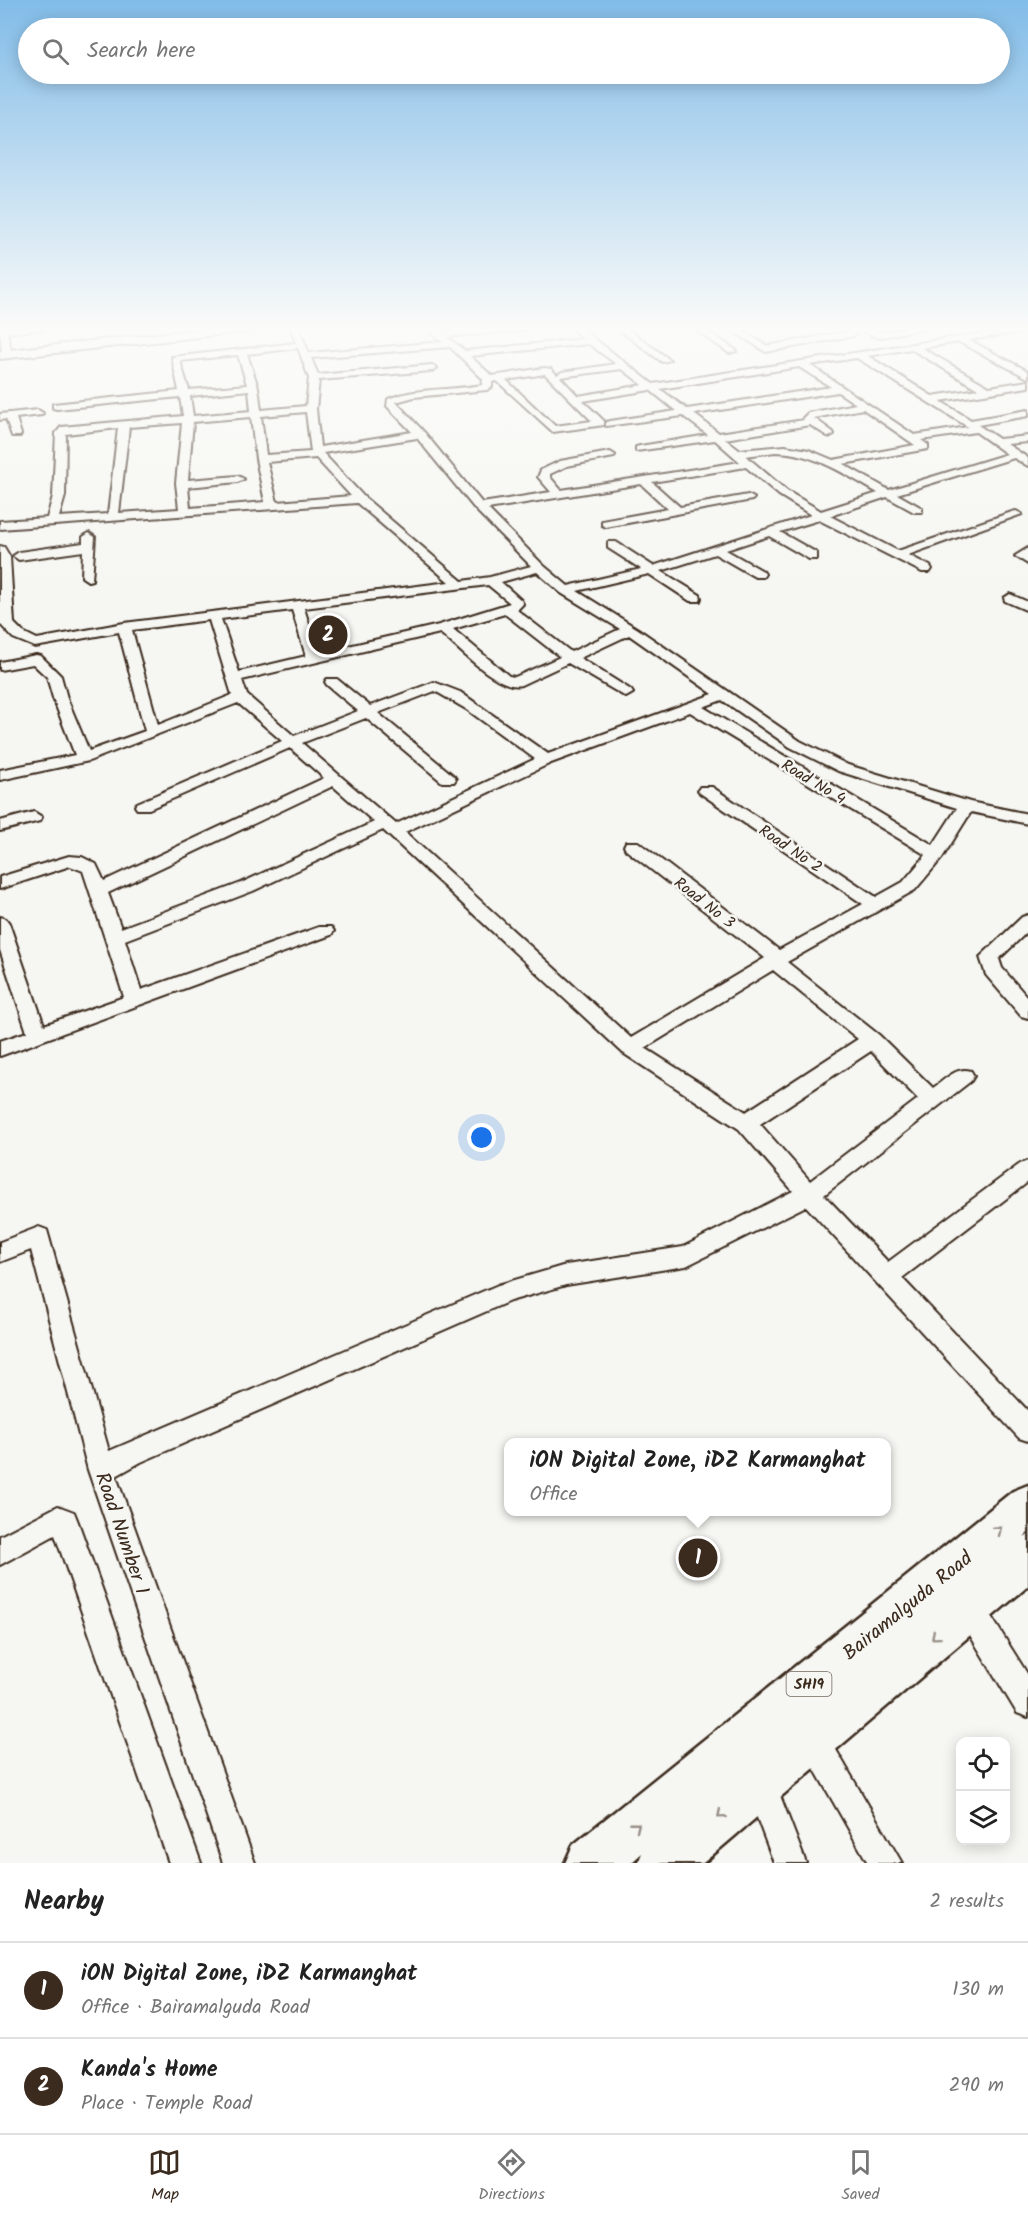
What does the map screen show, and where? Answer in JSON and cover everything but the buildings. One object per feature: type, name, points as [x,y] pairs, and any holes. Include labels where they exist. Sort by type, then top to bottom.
[{"type":"main road","name":"Bairamalguda Road","points":[[591,1863],[1028,1506]]},
{"type":"main road","name":"SH19","points":[[664,1863],[1028,1557]]},
{"type":"street","points":[[16,434],[5,417],[32,413]]},
{"type":"street","points":[[85,427],[86,413]]},
{"type":"street","points":[[184,513],[182,484],[187,413]]},
{"type":"street","points":[[52,522],[59,496],[61,433],[65,429],[188,418],[257,413],[261,459],[272,506]]},
{"type":"street","points":[[311,413],[317,453],[360,499],[458,584]]},
{"type":"street","points":[[400,413],[420,434],[479,507],[539,568],[566,590],[629,630],[795,744],[843,768],[967,806],[1028,819]]},
{"type":"street","points":[[533,413],[553,429],[600,423],[590,413]]},
{"type":"street","points":[[610,424],[691,413]]},
{"type":"street","points":[[821,413],[808,418],[829,434]]},
{"type":"street","points":[[832,463],[924,447],[878,413]]},
{"type":"street","points":[[953,413],[1028,463]]},
{"type":"street","points":[[912,438],[1028,413]]},
{"type":"street","points":[[684,414],[717,437],[783,493],[821,516],[926,569]]},
{"type":"street","points":[[640,449],[812,422]]},
{"type":"street","points":[[113,518],[124,424]]},
{"type":"street","points":[[261,459],[317,453],[420,434]]},
{"type":"street","points":[[999,442],[1028,439]]},
{"type":"street","points":[[736,454],[785,448],[808,453],[832,463],[918,510]]},
{"type":"street","points":[[558,494],[544,477],[545,472],[564,463],[609,455]]},
{"type":"street","points":[[566,590],[652,570],[1014,455]]},
{"type":"street","points":[[479,507],[747,464]]},
{"type":"street","points":[[182,484],[238,478]]},
{"type":"street","points":[[643,480],[676,510]]},
{"type":"street","points":[[606,523],[748,498]]},
{"type":"street","points":[[0,525],[360,499]]},
{"type":"street","points":[[897,555],[1016,513]]},
{"type":"street","points":[[88,520],[90,546],[88,577]]},
{"type":"street","points":[[771,532],[813,556]]},
{"type":"street","points":[[612,545],[695,598]]},
{"type":"street","points":[[19,556],[90,546]]},
{"type":"street","points":[[716,549],[759,574]]},
{"type":"street","points":[[0,550],[4,557],[7,624],[18,635],[35,644],[124,627],[491,581],[539,568]]},
{"type":"street","points":[[1028,552],[1021,556],[1028,560]]},
{"type":"street","points":[[0,775],[84,758],[153,733],[237,687],[509,610],[517,604],[491,581]]},
{"type":"street","points":[[1010,598],[1028,607]]},
{"type":"street","points":[[297,605],[311,654]]},
{"type":"street","points":[[509,610],[570,658],[626,693]]},
{"type":"street","points":[[214,616],[237,687],[290,743],[389,827],[630,1048],[746,1123],[1028,1429]]},
{"type":"street","points":[[124,627],[153,733]]},
{"type":"street","points":[[443,628],[476,657],[509,681],[524,680],[629,630]]},
{"type":"street","points":[[35,644],[36,659],[54,676],[60,698],[84,758]]},
{"type":"street","points":[[0,666],[36,659]]},
{"type":"street","points":[[332,682],[448,779]]},
{"type":"street","points":[[143,806],[290,743],[430,687],[440,686],[546,760]]},
{"type":"street","points":[[115,936],[248,887],[546,760],[693,708],[723,695]]},
{"type":"street","name":"Road No 4","points":[[693,708],[936,854]]},
{"type":"street","points":[[98,891],[334,779]]},
{"type":"street","name":"Road No 2","points":[[706,790],[876,905]]},
{"type":"street","points":[[630,1048],[777,960],[909,886],[936,854],[967,806]]},
{"type":"street","points":[[0,826],[34,817]]},
{"type":"street","name":"Road No 3","points":[[632,846],[777,960],[872,1040],[932,1100]]},
{"type":"street","points":[[0,883],[76,861],[90,868],[115,936],[135,1001]]},
{"type":"street","points":[[1028,921],[991,952],[989,963],[1028,1011]]},
{"type":"street","points":[[0,923],[3,944],[38,1036]]},
{"type":"street","points":[[0,1048],[325,931]]},
{"type":"street","points":[[746,1123],[872,1040]]},
{"type":"street","points":[[101,1470],[132,1453],[506,1292],[566,1275],[686,1256],[809,1194],[964,1076]]},
{"type":"street","points":[[887,1276],[1028,1170]]},
{"type":"street","name":"Road Number 1","points":[[0,1252],[39,1237],[101,1470],[239,1863]]},
{"type":"street","points":[[0,1551],[55,1520],[64,1522],[185,1863]]},
{"type":"street","points":[[969,1607],[1028,1702]]},
{"type":"street","points":[[812,1739],[886,1863]]},
{"type":"street","points":[[759,1782],[790,1863]]},
{"type":"place","name":"Kanda's Home","points":[[328,635]]},
{"type":"place","name":"iON Digital Zone, iDZ Karmanghat","points":[[698,1558]]}]
